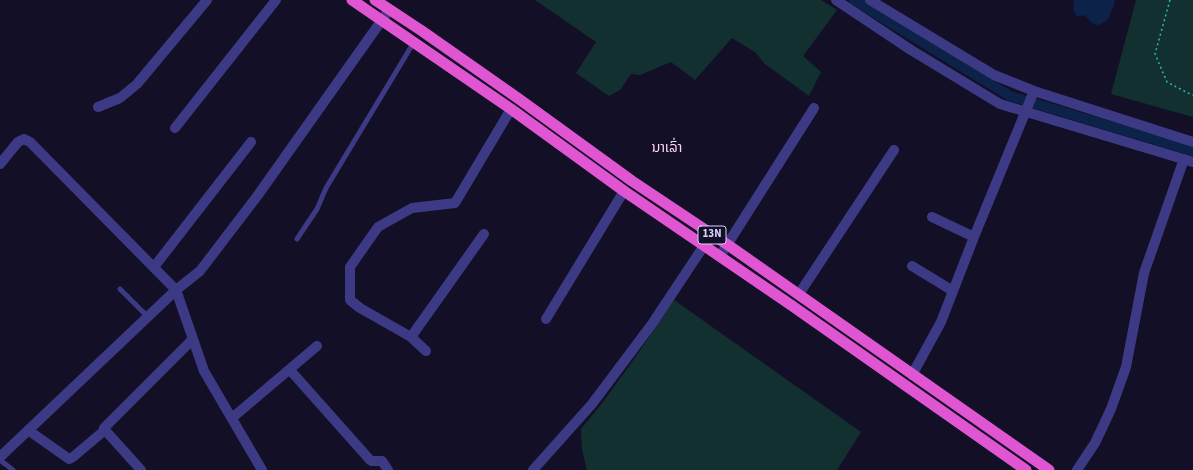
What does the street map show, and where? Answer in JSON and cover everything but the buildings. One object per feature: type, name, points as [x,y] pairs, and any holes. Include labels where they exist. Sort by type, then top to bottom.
[{"type":"highway","name":"13N","points":[[352,0],[511,109],[624,191],[720,256],[1026,470]]},
{"type":"highway","name":"13N","points":[[375,0],[435,40],[632,181],[799,294],[1049,470]]},
{"type":"street","points":[[98,107],[120,98],[137,84],[207,0]]},
{"type":"street","points":[[175,128],[276,0]]},
{"type":"street","points":[[836,0],[911,50],[1000,104],[1026,109],[1189,160],[1144,273],[1126,367],[1111,409],[1095,443],[1077,470]]},
{"type":"street","points":[[870,0],[994,76],[1033,93],[1193,142]]},
{"type":"street","points":[[1,455],[176,290],[200,271],[244,213],[389,10]]},
{"type":"street","points":[[912,375],[941,322],[1033,93]]},
{"type":"street","points":[[720,256],[814,108]]},
{"type":"street","points":[[426,351],[411,337],[360,308],[350,300],[350,267],[378,227],[412,208],[455,203],[511,109]]},
{"type":"street","points":[[0,164],[18,142],[24,139],[30,142],[176,290],[204,371],[262,470]]},
{"type":"street","points":[[154,267],[251,142]]},
{"type":"street","points":[[799,294],[894,150]]},
{"type":"street","points":[[546,319],[624,191]]},
{"type":"street","points":[[932,217],[974,237]]},
{"type":"street","points":[[411,337],[484,234]]},
{"type":"street","points":[[533,470],[592,404],[652,324],[711,235]]},
{"type":"street","points":[[912,266],[953,291]]},
{"type":"street","points":[[28,430],[69,459],[73,457],[105,430],[104,428],[106,425],[193,340]]},
{"type":"street","points":[[232,418],[317,346]]},
{"type":"street","points":[[290,370],[370,460],[382,461],[388,470]]},
{"type":"street","points":[[105,430],[141,470]]},
{"type":"lane","points":[[297,239],[317,209],[326,188],[414,42]]},
{"type":"lane","points":[[120,289],[148,317]]},
{"type":"lane","points":[[1,455],[13,470]]},
{"type":"path","points":[[1170,0],[1155,54],[1168,82],[1193,95]]},
{"type":"green space","points":[[535,0],[821,0],[837,10],[803,56],[821,72],[809,96],[765,64],[755,52],[732,38],[695,80],[671,62],[640,75],[631,74],[620,90],[609,96],[576,73],[596,42]]},
{"type":"green space","points":[[1136,0],[1193,0],[1193,117],[1111,94]]},
{"type":"green space","points":[[674,300],[861,432],[837,470],[587,470],[582,450],[581,429],[600,406],[637,355]]},
{"type":"water","points":[[1074,0],[1115,0],[1108,19],[1099,25],[1093,24],[1084,15],[1077,17],[1073,9]]},
{"type":"waterway","points":[[854,0],[1010,96],[1193,151]]},
{"type":"district","name":"ນາເລົ່າ","points":[[667,149]]}]
